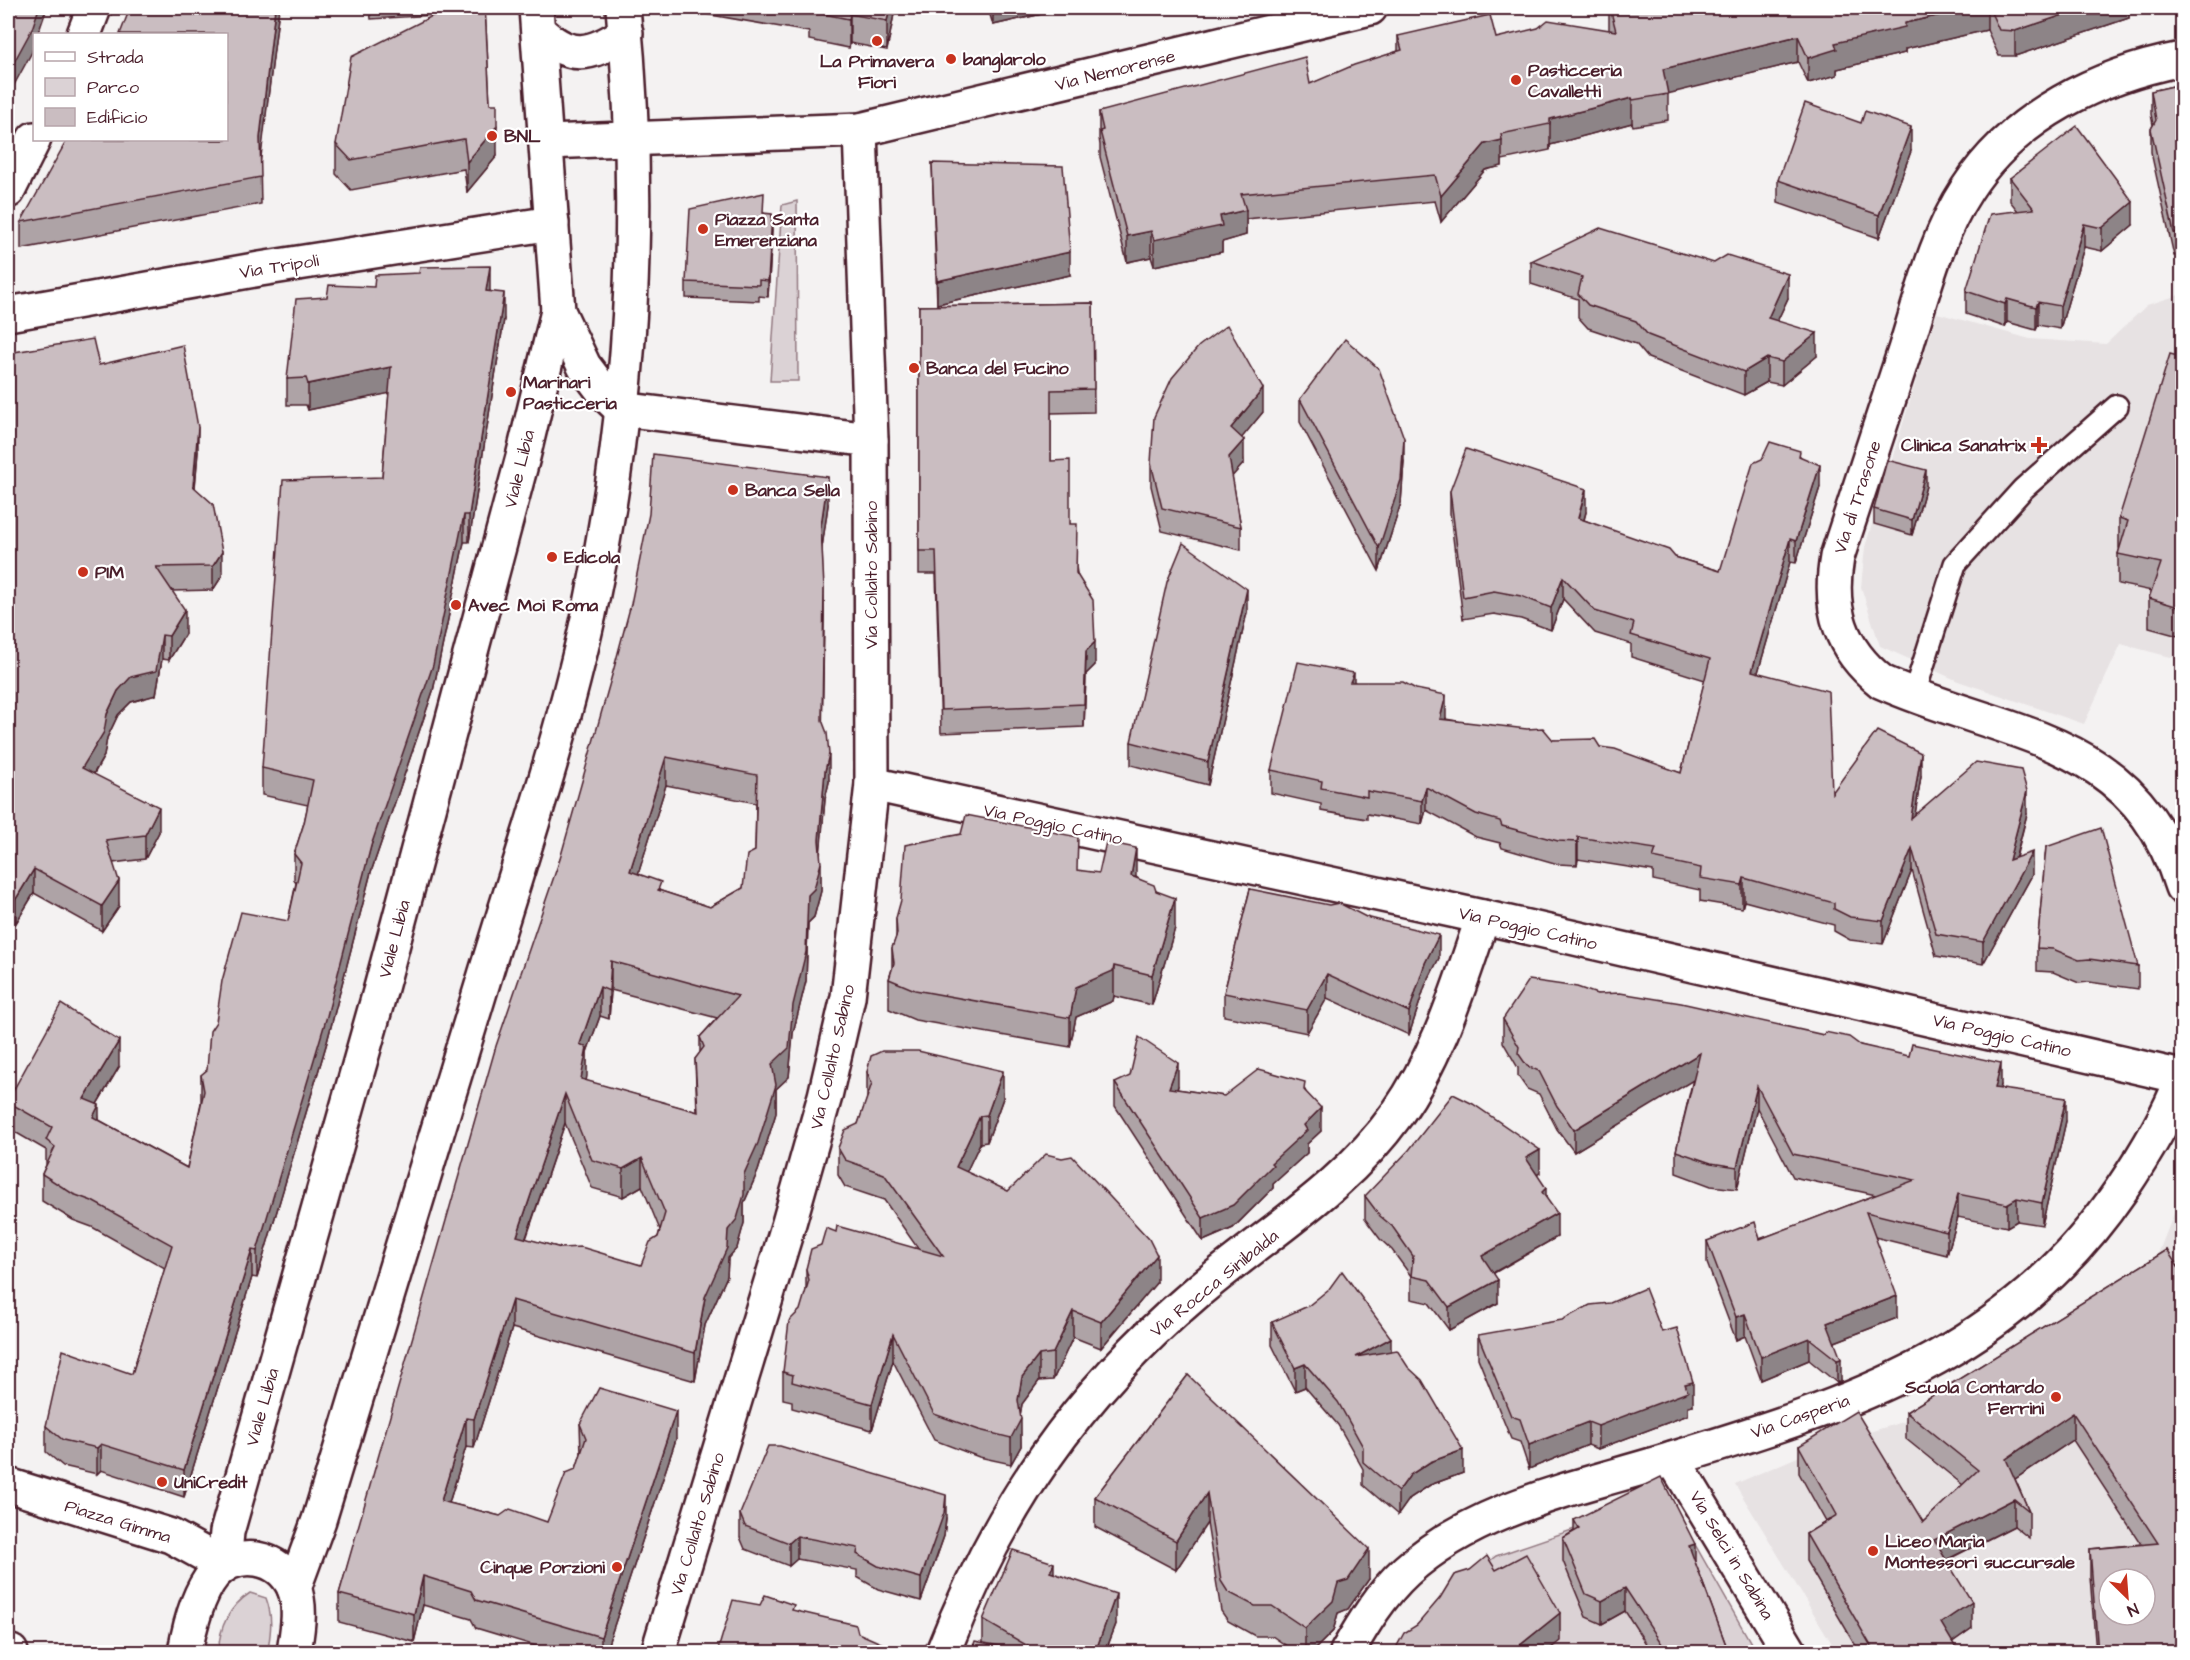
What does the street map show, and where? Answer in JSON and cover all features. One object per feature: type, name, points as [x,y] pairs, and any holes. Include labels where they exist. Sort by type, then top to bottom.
[{"type":"street","points":[[84,33],[94,8]]},
{"type":"street","name":"Via Nemorense","points":[[860,130],[1369,8]]},
{"type":"street","points":[[537,19],[561,50],[581,52],[598,49],[624,20]]},
{"type":"street","points":[[537,19],[558,311],[593,381],[621,409],[871,440],[860,130],[546,142]]},
{"type":"street","points":[[294,1588],[319,1520],[556,744],[597,574],[621,409],[630,319],[634,209],[633,137],[624,20]]},
{"type":"street","name":"Via di Trasone","points":[[2182,59],[2127,72],[2089,87],[2056,105],[2018,132],[1992,156],[1966,190],[1938,248],[1837,557],[1833,580],[1834,606],[1840,626],[1860,662],[1882,682],[2050,742],[2090,762],[2117,783],[2146,814],[2160,836],[2182,887]]},
{"type":"street","points":[[8,191],[33,141]]},
{"type":"street","name":"Via Tripoli","points":[[8,314],[272,267],[552,223]]},
{"type":"street","name":"Viale Libia","points":[[224,1565],[227,1532],[387,967],[523,457],[558,311]]},
{"type":"street","name":"Via Collalto Sabino","points":[[658,1653],[789,1223],[838,1048],[855,950],[872,784],[871,440]]},
{"type":"street","name":"Via Poggio Catino","points":[[872,784],[1483,917],[2182,1078]]},
{"type":"street","name":"Via Rocca Sinibalda","points":[[943,1653],[991,1545],[1040,1463],[1077,1412],[1125,1359],[1174,1312],[1338,1182],[1396,1115],[1436,1048],[1483,917]]},
{"type":"street","name":"Via Casperia","points":[[1347,1653],[1369,1615],[1393,1585],[1418,1561],[1454,1537],[1517,1508],[1673,1459],[1864,1394],[1932,1362],[1991,1326],[2042,1284],[2088,1234],[2133,1172],[2182,1078]]},
{"type":"street","name":"Via Selci in Sabina","points":[[1673,1459],[1790,1653]]},
{"type":"street","name":"Piazza Gimma","points":[[8,1485],[171,1536],[224,1565]]},
{"type":"street","points":[[185,1653],[209,1580],[224,1565],[252,1557],[268,1562],[286,1575],[294,1588],[298,1611],[294,1653]]},
{"type":"lane","points":[[1914,694],[1955,564],[2023,489],[2117,406]]},
{"type":"shaded area","name":"Clinica Sanatrix","points":[[2182,294],[2182,660],[2121,644],[2084,724],[1958,681],[1880,646],[1861,587],[1865,547],[1937,313],[2030,339],[2106,344],[2147,305]]},
{"type":"shaded area","points":[[2182,1193],[2182,1652],[1837,1652],[1735,1484],[1825,1445],[1927,1415],[2156,1259]]},
{"type":"green space","points":[[797,201],[798,381],[770,381],[782,205]]},
{"type":"green space","points":[[1668,1497],[1756,1652],[1396,1652],[1406,1636],[1450,1592],[1496,1556]]},
{"type":"green space","points":[[250,1593],[266,1598],[271,1624],[268,1650],[266,1652],[219,1652],[221,1634],[227,1618],[237,1604]]},
{"type":"building","points":[[8,8],[39,8],[32,29],[8,73]]},
{"type":"building","points":[[130,8],[275,8],[260,138],[261,177],[21,222],[66,141],[228,141],[228,33],[120,33]]},
{"type":"building","points":[[448,8],[485,8],[490,104],[497,104],[497,126],[467,162],[464,139],[351,160],[336,144],[351,57]]},
{"type":"building","points":[[810,8],[890,8],[887,21],[850,14],[849,19],[809,11]]},
{"type":"building","points":[[1610,8],[1972,8],[1905,23],[1905,27],[1835,43],[1837,49],[1808,58],[1798,36],[1663,69],[1668,94],[1633,100],[1632,98],[1550,119],[1550,124],[1501,134],[1502,140],[1485,144],[1441,196],[1435,175],[1241,194],[1246,210],[1220,216],[1222,226],[1154,240],[1151,231],[1127,236],[1100,131],[1103,130],[1099,112],[1305,57],[1310,84],[1354,65],[1402,50],[1398,36],[1490,15],[1496,38],[1538,28],[1548,20],[1616,31]]},
{"type":"building","points":[[1989,8],[2084,8],[2015,31],[1999,30]]},
{"type":"building","points":[[2182,84],[2182,232],[2174,233],[2151,129],[2156,120],[2151,91]]},
{"type":"building","points":[[1805,103],[1861,123],[1865,111],[1911,127],[1879,215],[1778,180]]},
{"type":"building","points":[[2077,126],[2133,202],[2102,228],[2084,224],[2060,306],[2038,302],[2036,307],[2007,299],[2005,304],[1966,291],[1990,214],[2034,209],[2010,178]]},
{"type":"building","points":[[932,163],[1063,166],[1070,252],[937,281]]},
{"type":"building","points":[[764,193],[763,213],[772,214],[768,281],[759,280],[759,285],[686,282],[690,209]]},
{"type":"building","points":[[1600,228],[1714,263],[1727,255],[1788,274],[1768,318],[1817,333],[1782,362],[1767,358],[1744,372],[1648,335],[1636,321],[1588,305],[1578,294],[1582,277],[1531,261]]},
{"type":"building","points":[[490,266],[486,291],[504,293],[469,515],[464,515],[433,665],[371,846],[327,1016],[257,1251],[252,1250],[184,1470],[101,1444],[97,1448],[63,1440],[46,1426],[63,1350],[132,1374],[172,1245],[92,1201],[73,1194],[42,1174],[55,1147],[46,1140],[52,1127],[8,1100],[61,1004],[119,1041],[84,1099],[99,1105],[93,1117],[187,1168],[204,1091],[201,1075],[207,1070],[210,1031],[216,1022],[222,981],[241,912],[288,921],[301,863],[294,854],[304,823],[313,780],[262,768],[283,480],[382,477],[391,367],[308,384],[306,378],[287,379],[296,299],[327,297],[329,285],[374,287],[375,275],[419,273],[420,267]]},
{"type":"building","points":[[1093,303],[1094,389],[1051,390],[1051,461],[1070,460],[1070,524],[1077,524],[1076,573],[1093,600],[1095,642],[1086,651],[1084,704],[941,710],[936,551],[919,551],[919,306]]},
{"type":"building","points":[[1227,325],[1263,389],[1231,428],[1244,440],[1229,457],[1241,527],[1162,508],[1151,463],[1154,417],[1172,378],[1199,346]]},
{"type":"building","name":"PIM","points":[[93,339],[99,365],[183,345],[198,427],[193,486],[213,504],[222,552],[213,566],[156,567],[185,610],[169,636],[162,635],[156,671],[131,677],[118,691],[107,714],[104,732],[82,768],[159,807],[145,835],[106,840],[119,881],[102,906],[34,869],[16,899],[8,894],[8,353]]},
{"type":"building","points":[[1345,339],[1379,369],[1404,438],[1401,480],[1379,548],[1300,399]]},
{"type":"building","points":[[2170,354],[2182,357],[2182,608],[2149,598],[2161,563],[2118,554],[2128,521],[2119,518]]},
{"type":"building","points":[[1770,442],[1800,451],[1799,456],[1820,465],[1796,541],[1790,539],[1752,671],[1828,691],[1832,793],[1877,731],[1921,753],[1911,818],[1976,762],[2021,770],[2027,791],[2009,860],[2032,852],[1983,942],[1936,934],[1912,848],[1883,921],[1850,917],[1834,909],[1834,903],[1744,878],[1742,885],[1700,878],[1701,868],[1653,858],[1656,849],[1578,837],[1577,842],[1558,841],[1502,826],[1500,821],[1476,814],[1426,787],[1422,801],[1367,791],[1367,797],[1321,788],[1322,781],[1271,770],[1298,662],[1354,673],[1350,682],[1403,682],[1416,689],[1446,695],[1440,719],[1527,729],[1543,728],[1553,740],[1595,739],[1600,747],[1615,749],[1681,773],[1710,659],[1631,635],[1634,623],[1595,611],[1563,577],[1551,608],[1521,596],[1494,591],[1463,597],[1450,491],[1466,449],[1586,489],[1578,518],[1669,550],[1675,557],[1720,571],[1753,463],[1762,459]]},
{"type":"building","points":[[653,454],[828,477],[821,526],[824,588],[822,720],[827,733],[829,754],[825,771],[819,840],[821,863],[814,889],[808,895],[806,952],[793,1005],[789,1048],[772,1064],[776,1085],[758,1143],[744,1174],[744,1195],[737,1219],[728,1230],[727,1248],[705,1297],[695,1353],[512,1300],[474,1419],[466,1418],[441,1501],[500,1516],[510,1509],[547,1522],[566,1473],[576,1469],[586,1438],[580,1424],[599,1388],[676,1411],[601,1637],[476,1600],[471,1591],[423,1576],[414,1614],[339,1594],[496,1046],[560,859],[631,604],[649,514]],"holes":[[[666,757],[757,775],[755,851],[747,855],[743,888],[710,907],[658,890],[661,882],[630,871]],[[611,961],[738,996],[700,1037],[704,1047],[695,1059],[698,1112],[581,1079],[587,1048],[580,1044],[600,987],[609,991]],[[565,1094],[592,1160],[623,1169],[642,1158],[665,1213],[658,1237],[650,1242],[641,1265],[581,1247],[561,1248],[517,1236]]]},
{"type":"building","points":[[1887,460],[1926,470],[1912,520],[1874,509]]},
{"type":"building","points":[[1183,543],[1247,589],[1208,762],[1131,742],[1167,582]]},
{"type":"building","points":[[966,815],[1078,837],[1077,870],[1099,873],[1106,842],[1136,848],[1131,876],[1154,885],[1156,891],[1175,898],[1152,975],[1114,966],[1113,971],[1076,987],[1070,1018],[915,990],[889,979],[894,963],[892,948],[897,934],[896,918],[901,900],[905,845],[961,834]]},
{"type":"building","points":[[2101,828],[2138,966],[2089,959],[2079,960],[2053,949],[2037,948],[2046,847]]},
{"type":"building","points":[[1250,889],[1329,905],[1339,903],[1366,917],[1439,935],[1425,963],[1409,1012],[1327,974],[1307,1010],[1224,993]]},
{"type":"building","points":[[1529,980],[1577,987],[1597,994],[1620,993],[1681,1003],[1824,1035],[1825,1032],[1849,1037],[1860,1045],[1909,1056],[1912,1044],[2001,1063],[1995,1088],[2066,1098],[2042,1203],[2017,1198],[2007,1204],[1958,1194],[1947,1232],[1866,1212],[1897,1296],[1827,1323],[1841,1359],[1837,1360],[1809,1338],[1761,1357],[1745,1314],[1736,1317],[1707,1241],[1755,1222],[1760,1239],[1915,1180],[1793,1154],[1757,1086],[1737,1167],[1711,1163],[1676,1151],[1700,1053],[1574,1130],[1557,1106],[1539,1071],[1527,1066],[1518,1053],[1519,1047],[1503,1019]]},
{"type":"building","points":[[1139,1037],[1178,1063],[1169,1088],[1224,1096],[1259,1069],[1305,1082],[1304,1090],[1321,1108],[1304,1125],[1307,1130],[1271,1163],[1273,1165],[1233,1205],[1203,1218],[1115,1083],[1130,1076]]},
{"type":"building","points":[[882,1051],[918,1051],[1003,1071],[987,1115],[980,1116],[956,1167],[1008,1191],[1046,1154],[1062,1158],[1072,1156],[1149,1239],[1157,1255],[1101,1322],[1073,1311],[1053,1353],[1039,1355],[1022,1377],[1018,1400],[1021,1419],[1011,1438],[979,1430],[934,1414],[893,1334],[872,1404],[792,1382],[793,1375],[783,1372],[789,1321],[800,1310],[809,1280],[806,1269],[811,1249],[821,1245],[826,1228],[836,1232],[837,1226],[943,1256],[884,1174],[845,1160],[838,1148],[845,1130],[858,1124],[872,1083],[867,1072],[871,1056]]},
{"type":"building","points":[[1453,1094],[1473,1104],[1540,1150],[1526,1158],[1546,1188],[1542,1192],[1557,1213],[1482,1256],[1498,1280],[1449,1307],[1429,1280],[1411,1276],[1413,1256],[1392,1226],[1380,1216],[1365,1196],[1409,1150]]},
{"type":"building","points":[[2167,1250],[2182,1273],[2182,1653],[2098,1653],[2090,1549],[2158,1543],[2073,1413],[2006,1459],[2029,1511],[2014,1499],[1934,1540],[1972,1602],[1941,1623],[1959,1653],[1875,1653],[1806,1534],[1837,1515],[1799,1446],[1856,1411],[1923,1522],[1978,1470],[1906,1412]]},
{"type":"building","points":[[1342,1271],[1391,1338],[1356,1357],[1397,1350],[1408,1367],[1422,1380],[1463,1450],[1430,1462],[1410,1475],[1398,1492],[1363,1462],[1363,1447],[1338,1402],[1305,1364],[1295,1368],[1272,1322],[1308,1306],[1329,1289]]},
{"type":"building","points":[[1645,1288],[1662,1332],[1677,1328],[1693,1382],[1685,1384],[1688,1392],[1598,1426],[1588,1422],[1529,1445],[1520,1419],[1511,1416],[1478,1335],[1562,1320],[1590,1305],[1610,1303]]},
{"type":"building","points":[[1188,1375],[1369,1549],[1348,1580],[1338,1583],[1333,1601],[1305,1628],[1272,1606],[1255,1606],[1228,1592],[1221,1581],[1207,1493],[1176,1541],[1095,1497]]},
{"type":"building","points":[[768,1446],[780,1446],[946,1495],[944,1513],[921,1578],[878,1566],[857,1554],[858,1548],[797,1536],[789,1543],[745,1526],[740,1514]]},
{"type":"building","points":[[1661,1477],[1695,1544],[1689,1546],[1729,1653],[1655,1653],[1664,1647],[1625,1588],[1602,1601],[1586,1594],[1563,1538],[1579,1529],[1574,1520]]},
{"type":"building","points":[[1013,1550],[1054,1563],[1050,1572],[1116,1594],[1095,1653],[1040,1653],[983,1620]]},
{"type":"building","points":[[1526,1554],[1560,1613],[1513,1653],[1397,1653],[1397,1646],[1404,1633],[1417,1625],[1440,1598],[1454,1575],[1470,1570],[1487,1556],[1496,1570]]},
{"type":"building","points":[[765,1595],[794,1605],[792,1610],[856,1625],[858,1633],[883,1644],[880,1653],[717,1653],[733,1600],[760,1605]]},
{"type":"building","points":[[975,1641],[1032,1653],[971,1653]]},
{"type":"place","name":"La Primavera Fiori","points":[[877,41]]},
{"type":"place","name":"banglarolo","points":[[951,59]]},
{"type":"place","name":"Pasticceria Cavalletti","points":[[1516,80]]},
{"type":"place","name":"BNL","points":[[492,136]]},
{"type":"place","name":"Piazza Santa Emerenziana","points":[[703,229]]},
{"type":"place","name":"Banca del Fucino","points":[[914,368]]},
{"type":"place","name":"Marinari Pasticceria","points":[[511,392]]},
{"type":"place","name":"Clinica Sanatrix","points":[[2039,445]]},
{"type":"place","name":"Banca Sella","points":[[733,490]]},
{"type":"place","name":"Edicola","points":[[552,557]]},
{"type":"place","name":"PIM","points":[[83,572]]},
{"type":"place","name":"Avec Moi Roma","points":[[456,605]]},
{"type":"place","name":"Scuola Contardo Ferrini","points":[[2056,1397]]},
{"type":"place","name":"UniCredit","points":[[162,1482]]},
{"type":"place","name":"Liceo Maria Montessori succursale","points":[[1873,1551]]},
{"type":"place","name":"Cinque Porzioni","points":[[617,1567]]}]
